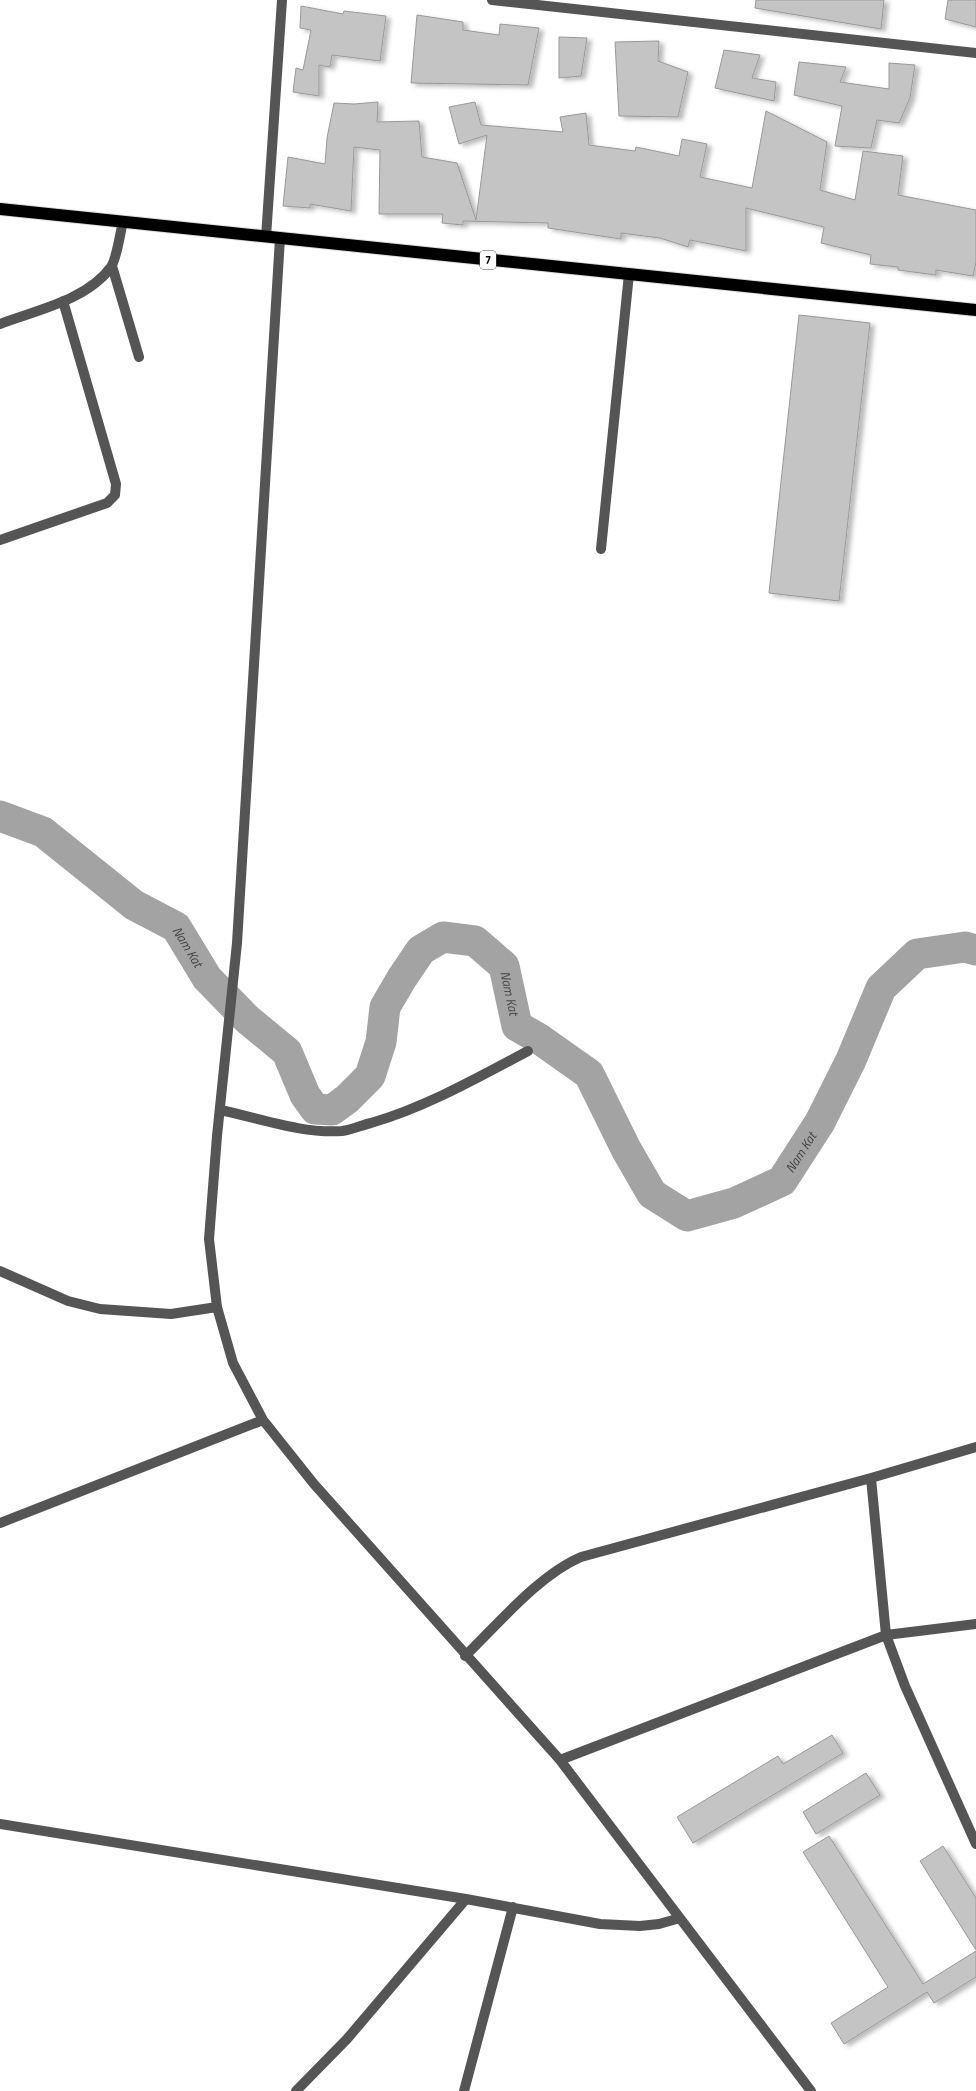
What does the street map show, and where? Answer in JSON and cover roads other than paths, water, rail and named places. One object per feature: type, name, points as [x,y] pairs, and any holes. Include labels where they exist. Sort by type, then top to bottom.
[{"type":"highway","name":"7","points":[[0,209],[976,310]]},
{"type":"street","points":[[266,237],[282,0]]},
{"type":"street","points":[[492,0],[555,4],[976,53]]},
{"type":"street","points":[[0,324],[63,301],[94,285],[112,266],[123,222]]},
{"type":"street","points":[[280,238],[237,943],[209,1239],[217,1307],[234,1363],[263,1420],[314,1484],[465,1656],[560,1760],[811,2091]]},
{"type":"street","points":[[112,266],[140,356]]},
{"type":"street","points":[[601,549],[629,274]]},
{"type":"street","points":[[0,540],[107,503],[115,495],[116,484],[63,301]]},
{"type":"street","points":[[220,1110],[293,1126],[317,1130],[343,1131],[397,1115],[463,1085],[528,1051]]},
{"type":"street","points":[[0,1271],[68,1301],[100,1309],[171,1314],[217,1307]]},
{"type":"street","points":[[0,1523],[263,1420]]},
{"type":"street","points":[[465,1656],[547,1576],[575,1559],[871,1478],[976,1447]]},
{"type":"street","points":[[871,1478],[886,1636],[905,1686],[976,1844]]},
{"type":"street","points":[[560,1760],[886,1636],[976,1624]]},
{"type":"street","points":[[0,1824],[466,1899],[600,1924],[640,1926],[659,1924],[680,1918]]},
{"type":"street","points":[[296,2091],[347,2039],[466,1899]]},
{"type":"street","points":[[464,2091],[513,1908]]},
{"type":"waterway","name":"Nam Kat","points":[[0,816],[43,832],[134,905],[176,927],[207,978],[247,1019],[287,1052],[305,1095],[315,1109],[332,1110],[347,1099],[370,1076],[381,1042],[385,1007],[421,950],[443,937],[475,941],[504,966],[517,1026],[538,1038],[589,1074],[626,1149],[652,1194],[687,1216],[734,1203],[782,1181],[820,1122],[851,1060],[881,988],[917,954],[965,947],[976,950]]}]
